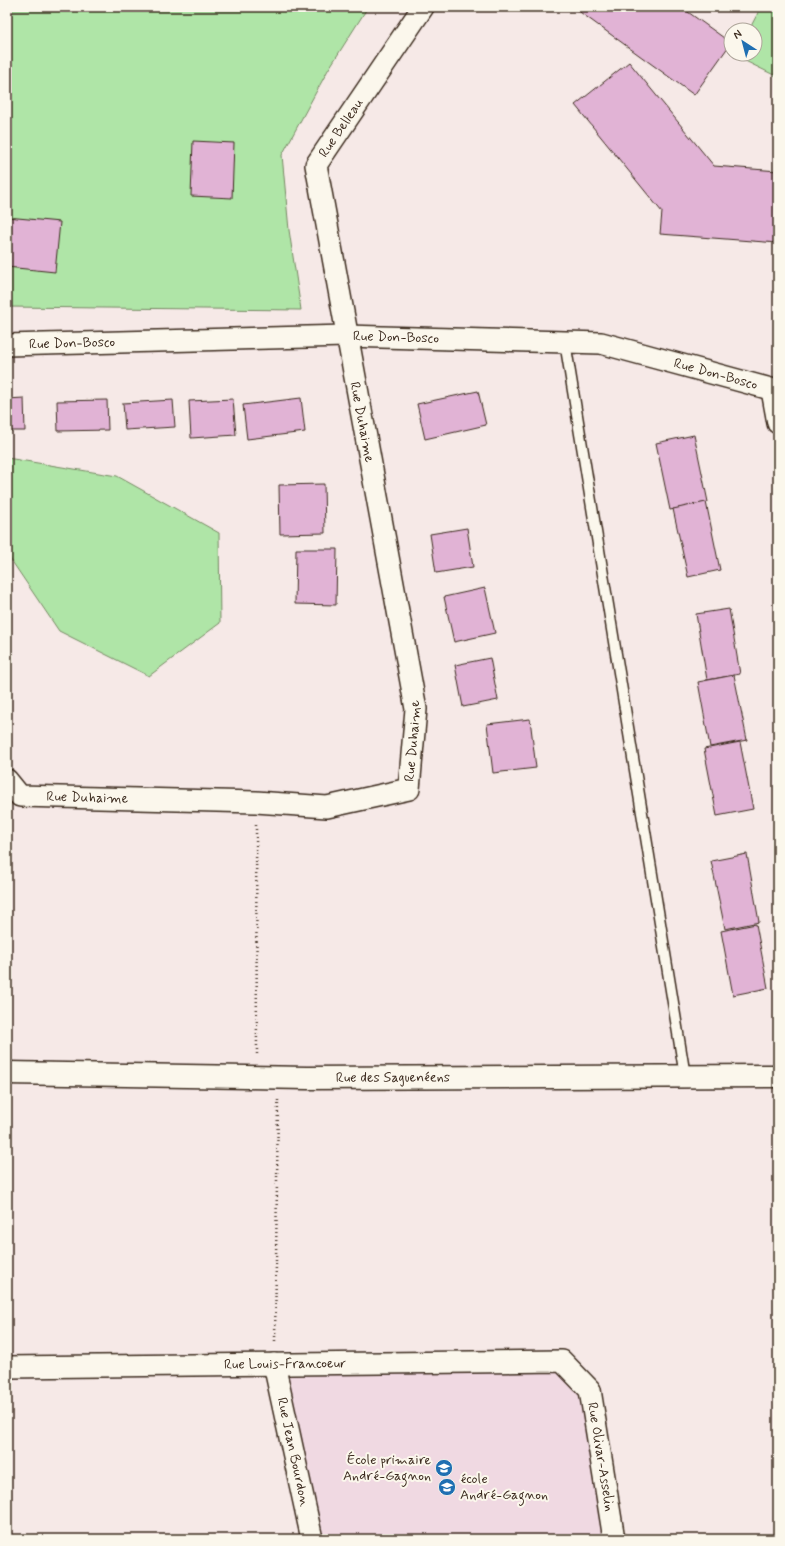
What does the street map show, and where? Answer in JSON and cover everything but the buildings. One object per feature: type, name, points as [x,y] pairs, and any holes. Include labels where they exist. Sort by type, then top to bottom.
[{"type":"street","name":"Rue Belleau","points":[[346,336],[316,165],[423,7]]},
{"type":"street","name":"Rue Don-Bosco","points":[[7,344],[346,336],[601,343],[775,390]]},
{"type":"street","name":"Rue Duhaime","points":[[7,780],[20,796],[256,802],[327,807],[409,790],[416,708],[346,336]]},
{"type":"street","points":[[775,390],[778,423]]},
{"type":"street","name":"Rue des Saguenéens","points":[[7,1073],[268,1077],[778,1076]]},
{"type":"street","name":"Rue Louis-Francoeur","points":[[7,1367],[562,1361]]},
{"type":"street","name":"Rue Olivar-Asselin","points":[[562,1361],[590,1390],[614,1539]]},
{"type":"street","name":"Rue Jean Bourdon","points":[[274,1364],[312,1539]]},
{"type":"lane","points":[[565,342],[685,1076]]},
{"type":"path","points":[[256,802],[268,1077],[274,1364]]},
{"type":"shaded area","name":"École primaire André-Gagnon","points":[[270,1361],[571,1367],[582,1397],[607,1539],[309,1539]]},
{"type":"green space","points":[[7,7],[368,7],[328,70],[282,155],[289,230],[301,310],[7,307]]},
{"type":"green space","points":[[761,7],[778,7],[778,77],[747,62],[763,62],[763,22],[753,22]]},
{"type":"green space","points":[[7,458],[117,476],[219,533],[220,623],[149,676],[59,631],[7,554]]},
{"type":"place","name":"École primaire André-Gagnon","points":[[444,1468]]},
{"type":"place","name":"école André-Gagnon","points":[[447,1487]]}]
